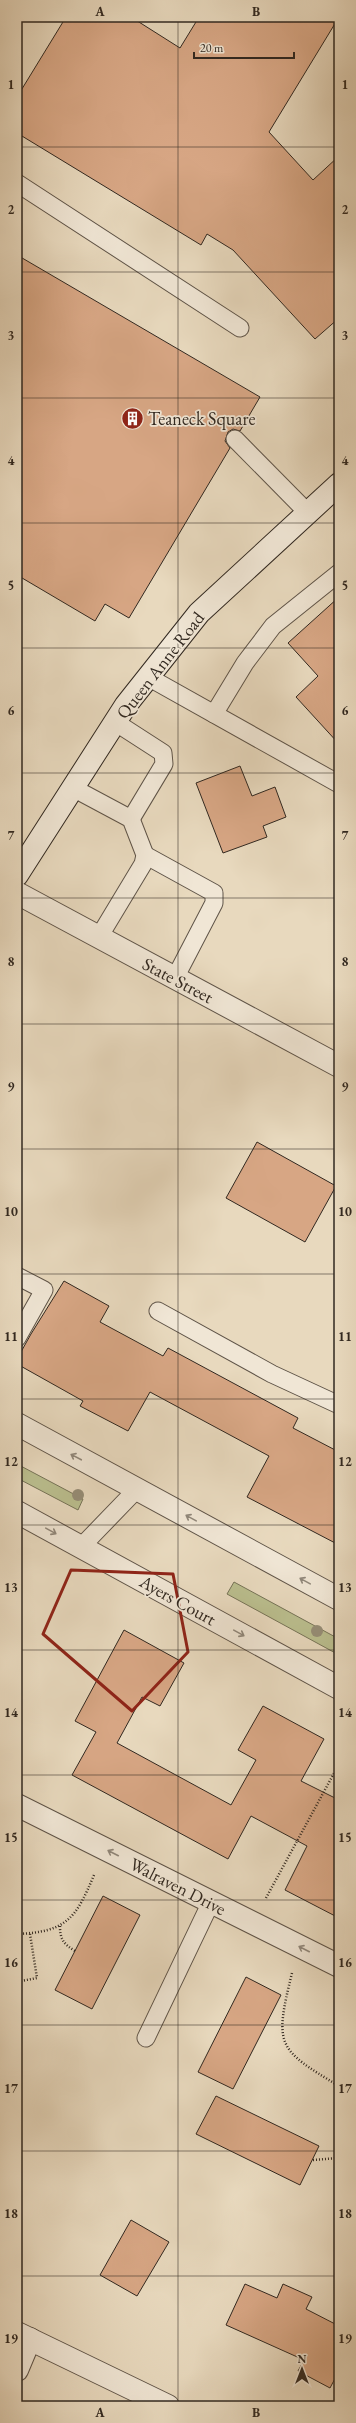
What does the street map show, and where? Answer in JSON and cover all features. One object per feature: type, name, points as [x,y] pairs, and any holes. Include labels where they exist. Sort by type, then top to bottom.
[{"type":"street","name":"Queen Anne Road","points":[[17,875],[115,722],[148,677],[199,613],[339,484]]},
{"type":"street","name":"State Street","points":[[17,893],[339,1066]]},
{"type":"street","points":[[17,1424],[339,1599]]},
{"type":"street","name":"Ayers Court","points":[[17,1512],[339,1688]]},
{"type":"street","name":"Walraven Drive","points":[[17,1805],[339,1966]]},
{"type":"street","points":[[17,2370],[23,2336],[168,2406]]},
{"type":"lane","points":[[17,183],[240,328]]},
{"type":"lane","points":[[235,439],[308,513]]},
{"type":"lane","points":[[214,714],[245,663],[273,626],[339,573]]},
{"type":"lane","points":[[148,677],[339,784]]},
{"type":"lane","points":[[115,722],[163,753],[164,764],[131,819]]},
{"type":"lane","points":[[73,788],[131,819],[145,856],[143,864],[99,937]]},
{"type":"lane","points":[[145,856],[214,893],[214,903],[175,978]]},
{"type":"lane","points":[[17,1276],[44,1290],[17,1338]]},
{"type":"lane","points":[[158,1311],[272,1374],[339,1405]]},
{"type":"lane","points":[[81,1547],[137,1489]]},
{"type":"lane","points":[[146,2038],[211,1902]]},
{"type":"path","points":[[252,1923],[339,1764]]},
{"type":"path","points":[[17,1934],[30,1934],[60,1926],[76,1912],[84,1898],[105,1849]]},
{"type":"path","points":[[60,1926],[60,1934],[64,1944],[75,1951]]},
{"type":"path","points":[[21,1980],[37,1978],[30,1934]]},
{"type":"path","points":[[298,1946],[283,2020],[285,2045],[291,2054],[302,2064],[339,2086]]},
{"type":"path","points":[[312,2160],[339,2158]]},
{"type":"highlighted area","points":[[71,1570],[173,1574],[188,1652],[132,1711],[43,1634]]},
{"type":"green space","points":[[17,1464],[83,1499],[78,1510],[17,1478]]},
{"type":"green space","points":[[234,1582],[339,1639],[339,1655],[227,1594]]},
{"type":"building","points":[[66,17],[131,17],[180,48],[199,17],[339,17],[269,132],[313,180],[339,156],[339,318],[315,339],[233,250],[207,234],[201,245],[17,133],[17,97]]},
{"type":"building","name":"Teaneck Square","points":[[17,255],[260,397],[240,431],[233,429],[228,432],[225,441],[230,448],[129,618],[105,604],[95,621],[17,575]]},
{"type":"building","points":[[339,597],[339,744],[296,697],[318,676],[288,643]]},
{"type":"building","points":[[240,766],[252,796],[275,787],[286,817],[263,826],[267,837],[223,853],[196,783]]},
{"type":"building","points":[[257,1142],[336,1186],[305,1242],[226,1198]]},
{"type":"building","points":[[64,1281],[109,1306],[100,1322],[163,1356],[168,1348],[298,1418],[293,1428],[339,1452],[339,1545],[247,1497],[269,1456],[150,1392],[128,1431],[80,1406],[83,1401],[17,1364],[17,1359],[31,1334]]},
{"type":"building","points":[[124,1630],[184,1663],[160,1706],[142,1697],[117,1743],[231,1805],[256,1760],[238,1750],[263,1706],[324,1739],[301,1781],[339,1800],[339,1918],[285,1890],[307,1846],[251,1816],[228,1859],[72,1775],[96,1732],[75,1721]]},
{"type":"building","points":[[103,1896],[140,1915],[92,2009],[55,1990]]},
{"type":"building","points":[[246,1977],[281,1995],[233,2089],[198,2072]]},
{"type":"building","points":[[216,2096],[319,2146],[300,2185],[196,2134]]},
{"type":"building","points":[[131,2220],[169,2242],[137,2296],[100,2275]]},
{"type":"building","points":[[245,2284],[277,2298],[283,2284],[312,2297],[306,2309],[339,2326],[339,2371],[330,2388],[298,2371],[304,2360],[226,2325]]},
{"type":"place","name":"Teaneck Square","points":[[132,418]]}]
